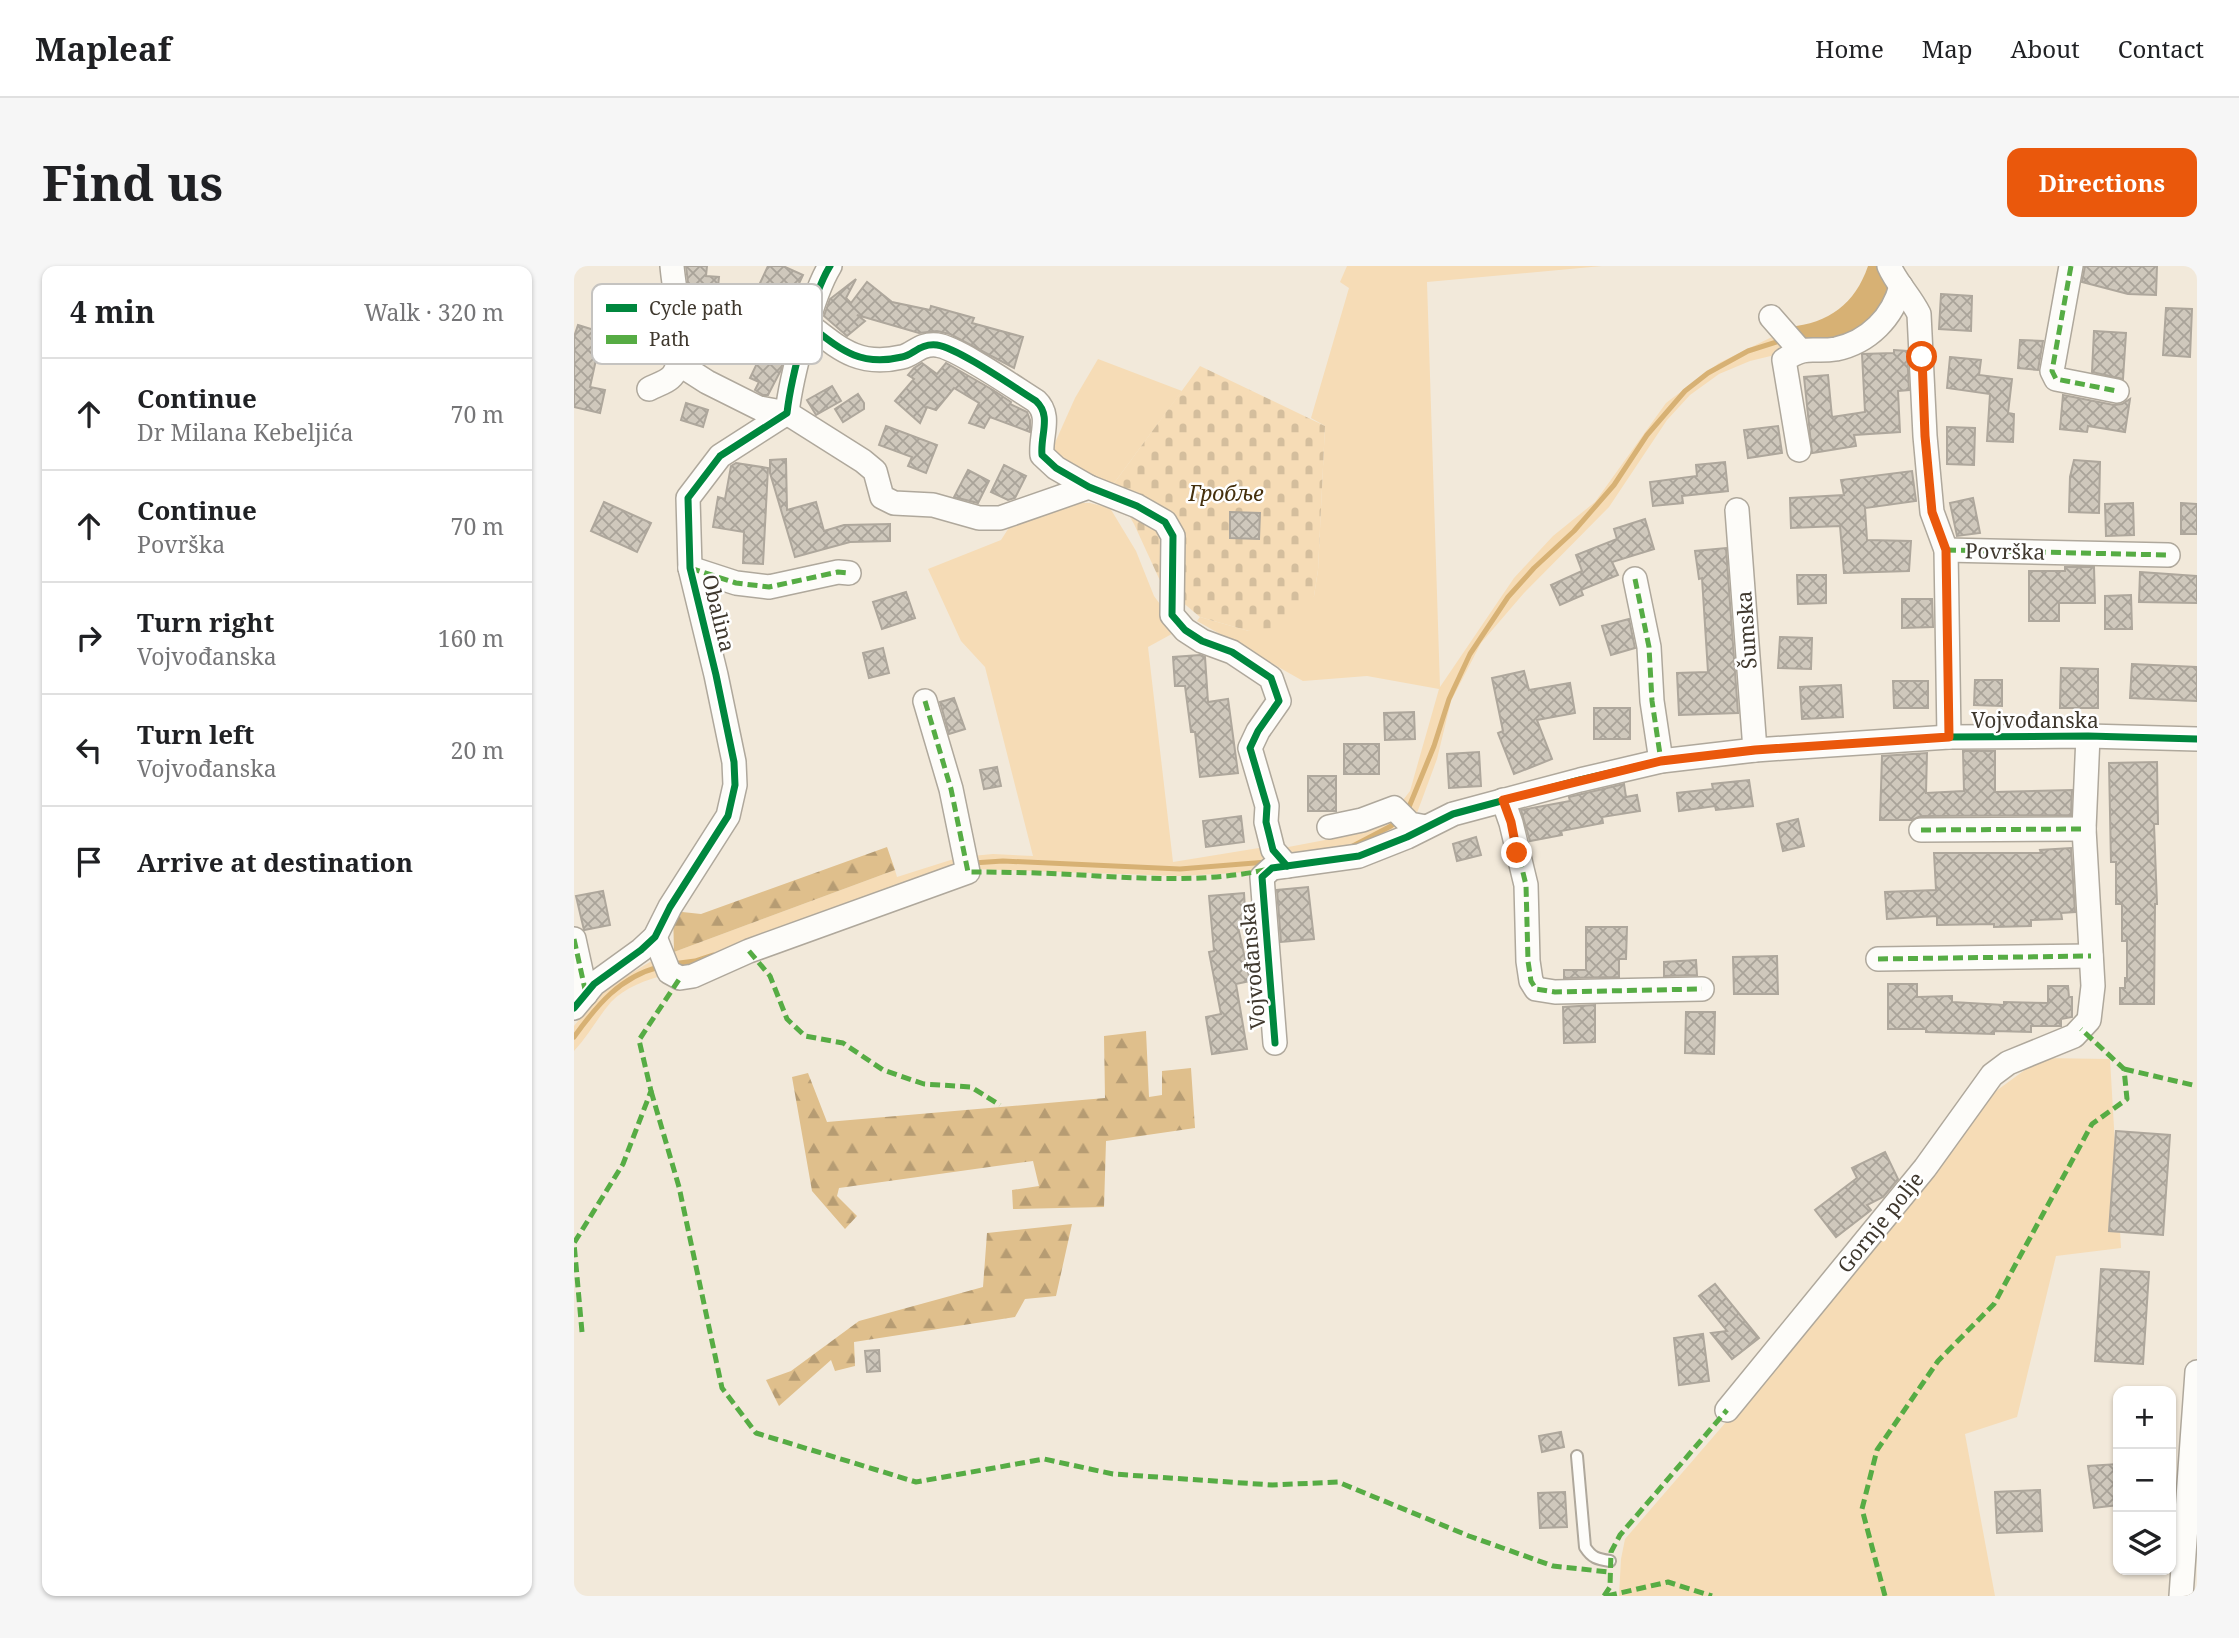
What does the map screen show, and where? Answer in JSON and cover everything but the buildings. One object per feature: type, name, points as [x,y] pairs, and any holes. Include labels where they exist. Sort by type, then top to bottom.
[{"type":"street","points":[[671,266],[673,284]]},
{"type":"street","points":[[821,284],[830,266]]},
{"type":"street","points":[[1889,266],[1894,278],[1911,296],[1919,314],[1932,512],[1946,550]]},
{"type":"street","points":[[2071,266],[2052,371],[2056,379],[2117,390]]},
{"type":"street","points":[[1799,450],[1784,360],[1799,349],[1837,349],[1865,337],[1880,325],[1898,299],[1901,286]]},
{"type":"street","points":[[1776,323],[1799,349]]},
{"type":"street","points":[[822,336],[845,353],[873,360],[905,357],[916,348],[936,345],[956,352],[1043,408],[1046,417],[1041,442],[1042,455],[1056,468],[1089,487],[1138,506],[1165,522],[1172,536],[1172,615],[1185,630],[1202,641],[1232,652],[1271,678],[1279,701],[1258,731],[1250,748],[1267,806],[1266,822],[1282,861]]},
{"type":"street","points":[[649,389],[672,377],[679,364],[707,382],[759,408],[787,413],[875,471],[882,497],[894,503],[908,506],[933,505],[979,518],[1000,518],[1089,487]]},
{"type":"street","points":[[787,413],[798,364]]},
{"type":"street","name":"Obalina","points":[[662,953],[670,907],[728,816],[735,785],[734,762],[716,675],[690,568],[688,498],[720,456],[787,413]]},
{"type":"street","name":"Šumska","points":[[1737,510],[1755,750]]},
{"type":"street","name":"Površka","points":[[1949,737],[1946,550],[2168,555]]},
{"type":"street","points":[[690,568],[736,583],[769,587],[838,572],[849,573]]},
{"type":"street","points":[[1635,579],[1649,647],[1652,701],[1661,761]]},
{"type":"street","points":[[580,1001],[594,985],[641,950],[662,953],[680,978],[693,976],[966,861],[951,789],[925,701]]},
{"type":"street","name":"Vojvođanska","points":[[1275,1043],[1262,877],[1282,861],[1359,856],[1410,820],[1453,814],[1661,761],[1755,750],[1949,737],[2088,736],[2197,739]]},
{"type":"street","name":"Vojvođanska","points":[[2042,1049],[2074,1036],[2089,1020],[2092,1002],[2084,829],[2088,736]]},
{"type":"street","points":[[1503,800],[1511,822],[1525,885],[1528,961],[1531,981],[1536,989],[1555,992],[1702,989]]},
{"type":"street","points":[[1329,827],[1362,820],[1410,820]]},
{"type":"street","points":[[1921,830],[2084,829]]},
{"type":"street","points":[[574,939],[580,1001]]},
{"type":"street","points":[[1878,959],[2091,956]]},
{"type":"street","name":"Gornje polje","points":[[1727,1410],[1925,1168],[1992,1075],[2008,1063],[2042,1049]]},
{"type":"street","points":[[2180,1596],[2190,1553],[2197,1372]]},
{"type":"lane","points":[[1577,1456],[1585,1547],[1596,1559],[1610,1561]]},
{"type":"green space","points":[[1347,266],[1602,266],[1427,282],[1440,687],[1514,578],[1553,536],[1595,502],[1666,403],[1719,363],[1776,335],[1791,351],[1750,361],[1719,374],[1690,395],[1667,420],[1609,507],[1524,593],[1481,643],[1451,701],[1437,759],[1414,821],[1400,804],[1410,791],[1439,689],[1367,676],[1303,681],[1197,621],[1200,617],[1249,631],[1314,596],[1318,570],[1325,426],[1311,418],[1349,288],[1340,282]]},
{"type":"green space","points":[[1098,359],[1182,391],[1112,486],[1096,483],[1050,454],[1075,398]]},
{"type":"green space","name":"Гробље","points":[[1200,366],[1325,426],[1318,570],[1314,596],[1284,627],[1249,631],[1200,617],[1162,585],[1134,524],[1112,486]]},
{"type":"green space","points":[[1065,503],[1090,503],[1110,508],[1136,551],[1154,596],[1179,630],[1148,647],[1173,862],[1265,847],[1275,864],[1237,873],[1179,876],[973,869],[972,856],[1033,856],[985,667],[961,641],[928,569],[1001,540],[1014,520]]},
{"type":"green space","points":[[1389,822],[1405,829],[1376,845],[1296,862],[1283,848],[1362,833]]},
{"type":"green space","points":[[887,847],[895,870],[674,952],[673,911],[701,914]]},
{"type":"green space","points":[[957,858],[958,871],[680,969],[674,952],[895,870],[897,877]]},
{"type":"green space","points":[[660,956],[665,975],[636,985],[616,997],[574,1051],[574,1026],[603,990]]},
{"type":"green space","points":[[1146,1031],[1149,1097],[1162,1095],[1162,1071],[1191,1068],[1195,1128],[1106,1141],[1104,1207],[1013,1209],[1012,1190],[1039,1186],[1033,1161],[839,1188],[837,1196],[857,1216],[845,1229],[812,1191],[792,1077],[808,1073],[827,1122],[1105,1098],[1104,1036]]},
{"type":"green space","points":[[2041,1058],[2110,1059],[2121,1248],[2056,1256],[2017,1417],[1965,1434],[1995,1596],[1619,1596],[1625,1539],[1847,1282],[1992,1094]]},
{"type":"green space","points":[[1072,1224],[1056,1296],[1025,1299],[1015,1317],[854,1342],[855,1366],[835,1371],[831,1360],[779,1406],[766,1380],[791,1371],[859,1321],[983,1287],[987,1233]]},
{"type":"shaded area","points":[[1868,266],[1877,266],[1895,294],[1881,316],[1848,339],[1803,344],[1789,327],[1816,321],[1839,309],[1856,291]]},
{"type":"waterway","points":[[1404,812],[1409,807],[1434,746],[1449,699],[1470,654],[1508,597],[1534,568],[1574,531],[1614,485],[1647,435],[1685,391],[1708,373],[1748,351],[1783,340]]},
{"type":"waterway","points":[[1349,848],[1391,826],[1398,819]]},
{"type":"waterway","points":[[973,863],[1003,861],[1180,869],[1267,862]]},
{"type":"waterway","points":[[672,964],[713,955]]},
{"type":"waterway","points":[[574,1037],[610,994],[632,978],[659,967]]},
{"type":"marked path","points":[[2071,266],[2052,371],[2056,379],[2117,391]]},
{"type":"marked path","points":[[1946,550],[2168,555]]},
{"type":"marked path","points":[[690,568],[736,583],[769,587],[838,572],[849,573]]},
{"type":"marked path","points":[[1635,579],[1649,647],[1652,701],[1661,761]]},
{"type":"marked path","points":[[925,701],[951,789],[968,872],[1184,878],[1226,876],[1269,869]]},
{"type":"marked path","points":[[1503,800],[1526,885],[1528,961],[1531,981],[1536,989],[1555,992],[1702,989]]},
{"type":"marked path","points":[[1921,830],[2084,829]]},
{"type":"marked path","points":[[574,939],[586,994]]},
{"type":"marked path","points":[[749,951],[770,976],[787,1019],[805,1036],[843,1043],[883,1070],[924,1084],[971,1087],[1000,1105]]},
{"type":"marked path","points":[[1878,959],[2091,956]]},
{"type":"marked path","points":[[582,1332],[574,1243],[623,1164],[651,1091],[639,1040],[680,978]]},
{"type":"marked path","points":[[1885,1596],[1862,1509],[1877,1450],[1938,1361],[1994,1304],[2092,1124],[2127,1099],[2124,1069],[2081,1029]]},
{"type":"marked path","points":[[2124,1069],[2197,1086]]},
{"type":"marked path","points":[[651,1091],[679,1187],[722,1388],[756,1433],[916,1482],[1044,1459],[1113,1474],[1272,1485],[1338,1482],[1469,1536],[1553,1566],[1609,1572]]},
{"type":"marked path","points":[[1604,1596],[1610,1587],[1611,1552],[1620,1535],[1727,1410]]},
{"type":"marked path","points":[[1607,1596],[1668,1582],[1712,1596]]},
{"type":"cycle path","points":[[821,284],[830,266]]},
{"type":"cycle path","points":[[822,335],[862,358],[874,360],[902,357],[921,347],[937,345],[972,361],[1036,401],[1041,407],[1044,419],[1042,455],[1056,468],[1089,487],[1137,506],[1165,522],[1173,536],[1172,615],[1185,630],[1202,641],[1232,652],[1271,678],[1279,701],[1258,731],[1250,748],[1267,806],[1266,822],[1273,850],[1287,866]]},
{"type":"cycle path","points":[[574,1008],[594,984],[655,937],[670,907],[728,816],[735,785],[734,762],[690,568],[688,498],[720,456],[787,413],[797,364]]},
{"type":"cycle path","points":[[1275,1043],[1262,877],[1272,868],[1359,856],[1407,837],[1453,814],[1661,761],[1755,750],[1949,737],[2088,736],[2197,739]]},
{"type":"route","points":[[1517,853],[1511,822],[1503,800],[1661,761],[1755,750],[1949,737],[1946,550],[1932,512],[1922,357]]}]
